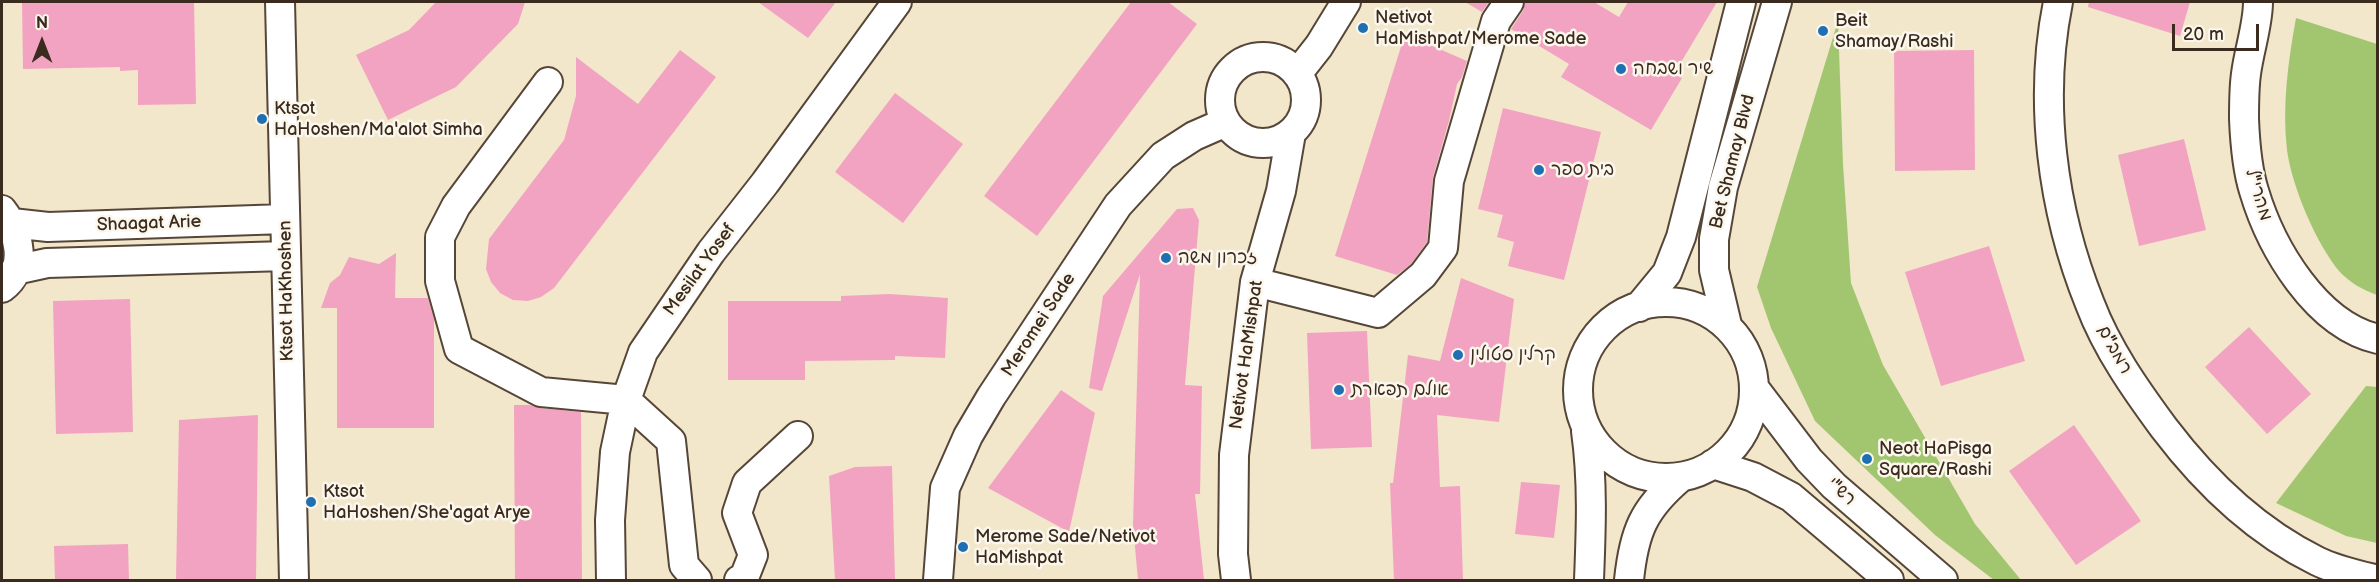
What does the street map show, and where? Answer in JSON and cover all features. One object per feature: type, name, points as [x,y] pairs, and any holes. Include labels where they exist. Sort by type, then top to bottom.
[{"type":"street","name":"Ktsot HaKhoshen","points":[[280,2],[294,580]]},
{"type":"street","name":"Mesilat Yosef","points":[[611,580],[610,520],[615,452],[626,400],[643,352],[675,302],[897,2]]},
{"type":"street","points":[[1297,74],[1319,46],[1346,2]]},
{"type":"street","points":[[1255,282],[1378,313],[1423,275],[1443,248],[1449,181],[1496,21],[1509,2]]},
{"type":"street","name":"Bet Shamay Blvd","points":[[1727,325],[1714,270],[1709,184],[1741,2]]},
{"type":"street","name":"Bet Shamay Blvd","points":[[1639,307],[1667,273],[1680,237],[1709,184],[1777,2]]},
{"type":"street","name":"רמב\"ם","points":[[2058,2],[2051,38],[2049,117],[2056,187],[2072,252],[2090,305],[2115,355],[2146,404],[2185,456],[2230,501],[2272,535],[2318,562],[2378,580]]},
{"type":"street","name":"מהרי\"ל","points":[[2258,2],[2246,76],[2244,120],[2253,191],[2269,230],[2290,267],[2311,297],[2337,321],[2364,336],[2378,339]]},
{"type":"street","points":[[1263,57],[1278,59],[1297,74],[1306,94],[1305,109],[1291,133],[1271,141],[1249,141],[1236,133],[1226,122],[1220,108],[1220,94],[1225,80],[1235,67],[1248,59],[1263,57]]},
{"type":"street","points":[[548,82],[456,206],[440,237],[440,281],[459,349],[541,392],[626,400],[671,441],[684,565],[697,580]]},
{"type":"street","name":"Meromei Sade","points":[[938,580],[945,488],[968,436],[991,397],[1118,205],[1163,156],[1194,136],[1226,122]]},
{"type":"street","name":"Netivot HaMishpat","points":[[1236,580],[1233,554],[1234,455],[1255,282],[1281,191],[1291,133]]},
{"type":"street","name":"Shaagat Arie","points":[[7,216],[48,227],[285,219]]},
{"type":"street","points":[[7,216],[17,234],[19,251],[8,279]]},
{"type":"street","name":"Shaagat Arie","points":[[8,279],[46,263],[286,256]]},
{"type":"street","points":[[1586,429],[1599,448],[1617,464],[1639,475],[1664,479],[1690,476],[1713,464],[1734,448],[1749,425],[1755,399],[1754,372],[1744,346],[1727,325],[1704,310],[1678,302],[1654,302],[1639,307],[1611,321],[1594,338],[1583,359],[1577,382],[1579,406],[1586,429],[1591,464],[1589,580]]},
{"type":"street","name":"רש\"י","points":[[1755,389],[1815,467],[1944,580]]},
{"type":"street","points":[[739,580],[744,578],[753,555],[737,513],[747,483],[798,436]]},
{"type":"street","name":"רש\"י","points":[[1713,464],[1753,477],[1791,498],[1889,580]]},
{"type":"street","points":[[1629,580],[1636,538],[1645,516],[1660,495],[1681,477]]},
{"type":"green space","points":[[2296,18],[2377,44],[2377,295],[2348,279],[2330,259],[2306,214],[2294,181],[2287,150],[2285,117],[2288,68]]},
{"type":"green space","points":[[1838,21],[1843,164],[1851,283],[1883,365],[1975,524],[2021,580],[1994,580],[1935,535],[1815,421],[1771,328],[1757,287]]},
{"type":"green space","points":[[2366,386],[2377,387],[2377,543],[2346,536],[2276,503]]},
{"type":"building","points":[[22,2],[194,2],[196,104],[138,105],[138,70],[120,71],[120,67],[23,69]]},
{"type":"building","points":[[436,2],[525,2],[518,24],[456,87],[388,120],[356,55],[409,30]]},
{"type":"building","points":[[758,2],[836,2],[808,38]]},
{"type":"building","points":[[1131,2],[1168,2],[1197,24],[1037,236],[984,196]]},
{"type":"building","points":[[1465,2],[1489,2],[1482,12]]},
{"type":"building","name":"שיר ושבחה","points":[[1525,2],[1594,2],[1619,17],[1628,2],[1717,2],[1674,74],[1682,78],[1651,130],[1561,77],[1569,64],[1511,29],[1523,11]]},
{"type":"building","points":[[2089,2],[2190,2],[2180,36],[2088,7]]},
{"type":"building","points":[[1405,34],[1467,61],[1457,84],[1433,177],[1427,242],[1411,264],[1397,275],[1335,256]]},
{"type":"building","points":[[680,50],[716,77],[554,288],[541,297],[528,301],[513,300],[500,293],[491,282],[486,269],[489,239],[564,140],[576,96],[576,57],[638,104]]},
{"type":"building","points":[[1974,50],[1975,170],[1895,171],[1894,51]]},
{"type":"building","points":[[895,93],[963,144],[903,223],[835,172]]},
{"type":"building","name":"בית ספר","points":[[1503,108],[1601,132],[1564,280],[1508,266],[1514,242],[1497,237],[1503,215],[1478,209]]},
{"type":"building","points":[[2184,139],[2206,230],[2139,246],[2118,155]]},
{"type":"building","points":[[1193,208],[1199,220],[1185,385],[1202,386],[1200,494],[1195,494],[1204,580],[1138,580],[1133,525],[1140,274],[1102,391],[1089,388],[1103,296],[1177,209]]},
{"type":"building","points":[[1989,246],[2025,361],[1941,386],[1905,272]]},
{"type":"building","points":[[396,253],[395,298],[428,298],[434,319],[434,428],[337,428],[337,308],[321,308],[330,283],[340,275],[349,257],[379,264]]},
{"type":"building","points":[[1461,278],[1514,299],[1499,422],[1437,415],[1440,487],[1460,486],[1463,580],[1394,580],[1390,483],[1393,483],[1408,355],[1440,361]]},
{"type":"building","points":[[890,294],[948,298],[945,358],[895,356],[895,360],[805,361],[805,380],[728,380],[728,301],[841,301],[841,296]]},
{"type":"building","points":[[130,299],[133,432],[56,434],[53,301]]},
{"type":"building","points":[[2249,327],[2311,394],[2267,434],[2205,367]]},
{"type":"building","name":"אולם תפארת","points":[[1367,331],[1372,447],[1311,449],[1307,333]]},
{"type":"building","points":[[1061,390],[1095,413],[1069,532],[988,488]]},
{"type":"building","points":[[514,405],[581,412],[582,580],[515,580]]},
{"type":"building","points":[[258,415],[256,580],[176,580],[179,420]]},
{"type":"building","points":[[2074,425],[2141,521],[2076,565],[2009,471]]},
{"type":"building","points":[[892,466],[895,580],[835,580],[829,476],[855,467]]},
{"type":"building","points":[[1521,482],[1560,485],[1554,538],[1515,534]]},
{"type":"building","points":[[128,544],[129,580],[55,580],[54,546]]},
{"type":"place","name":"Netivot HaMishpat/Merome Sade","points":[[1363,28]]},
{"type":"place","name":"Beit Shamay/Rashi","points":[[1823,31]]},
{"type":"place","name":"שיר ושבחה","points":[[1621,69]]},
{"type":"place","name":"Ktsot HaHoshen/Ma'alot Simha","points":[[262,119]]},
{"type":"place","name":"בית ספר","points":[[1539,170]]},
{"type":"place","name":"זכרון משה","points":[[1166,258]]},
{"type":"place","name":"קרלין סטולין","points":[[1458,355]]},
{"type":"place","name":"אולם תפארת","points":[[1339,390]]},
{"type":"place","name":"Neot HaPisga Square/Rashi","points":[[1867,459]]},
{"type":"place","name":"Ktsot HaHoshen/She'agat Arye","points":[[311,502]]},
{"type":"place","name":"Merome Sade/Netivot HaMishpat","points":[[963,547]]}]
